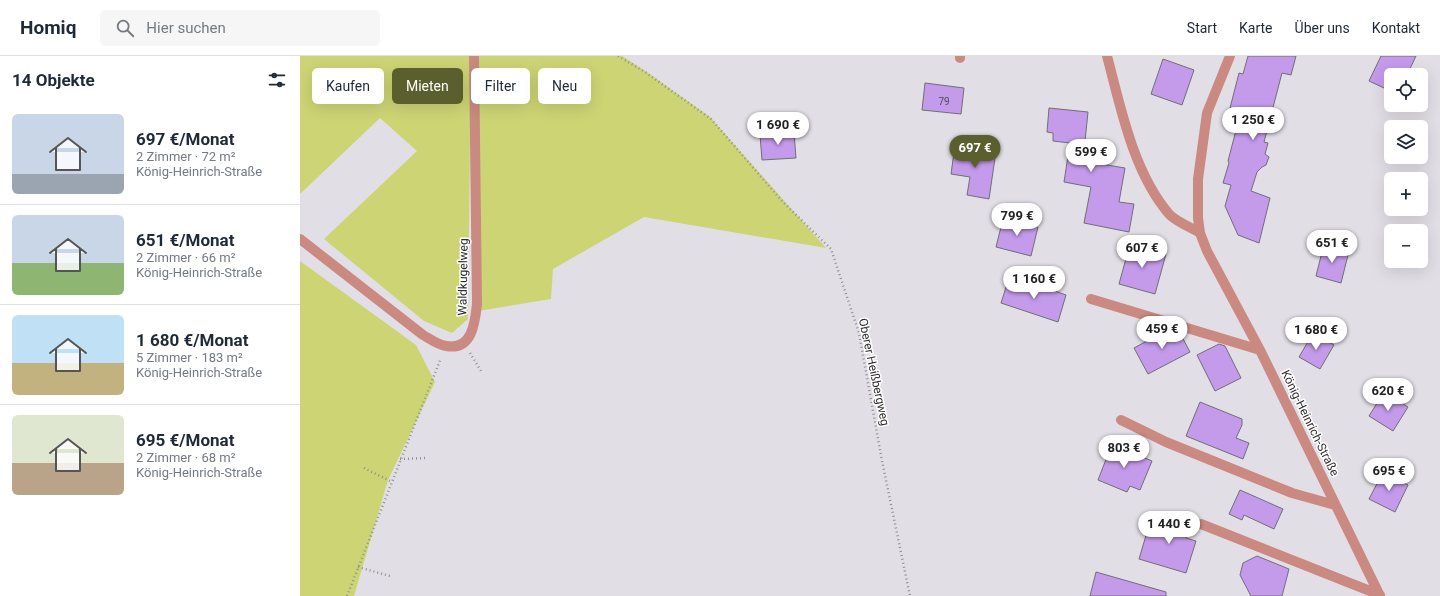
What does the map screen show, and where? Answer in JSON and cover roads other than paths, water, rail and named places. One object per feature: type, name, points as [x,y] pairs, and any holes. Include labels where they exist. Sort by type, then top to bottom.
[{"type":"street","name":"Waldkugelweg","points":[[300,239],[423,335],[445,346],[455,346],[464,343],[472,334],[476,323],[477,304],[474,56]]},
{"type":"street","points":[[1107,56],[1127,130],[1146,180],[1170,215],[1200,233]]},
{"type":"street","name":"König-Heinrich-Straße","points":[[1230,56],[1207,113],[1198,179],[1198,218],[1200,233],[1260,350],[1380,596]]},
{"type":"street","points":[[1091,299],[1260,350]]},
{"type":"street","points":[[1121,420],[1166,442],[1292,493],[1335,505]]},
{"type":"street","points":[[1202,524],[1380,596]]}]
